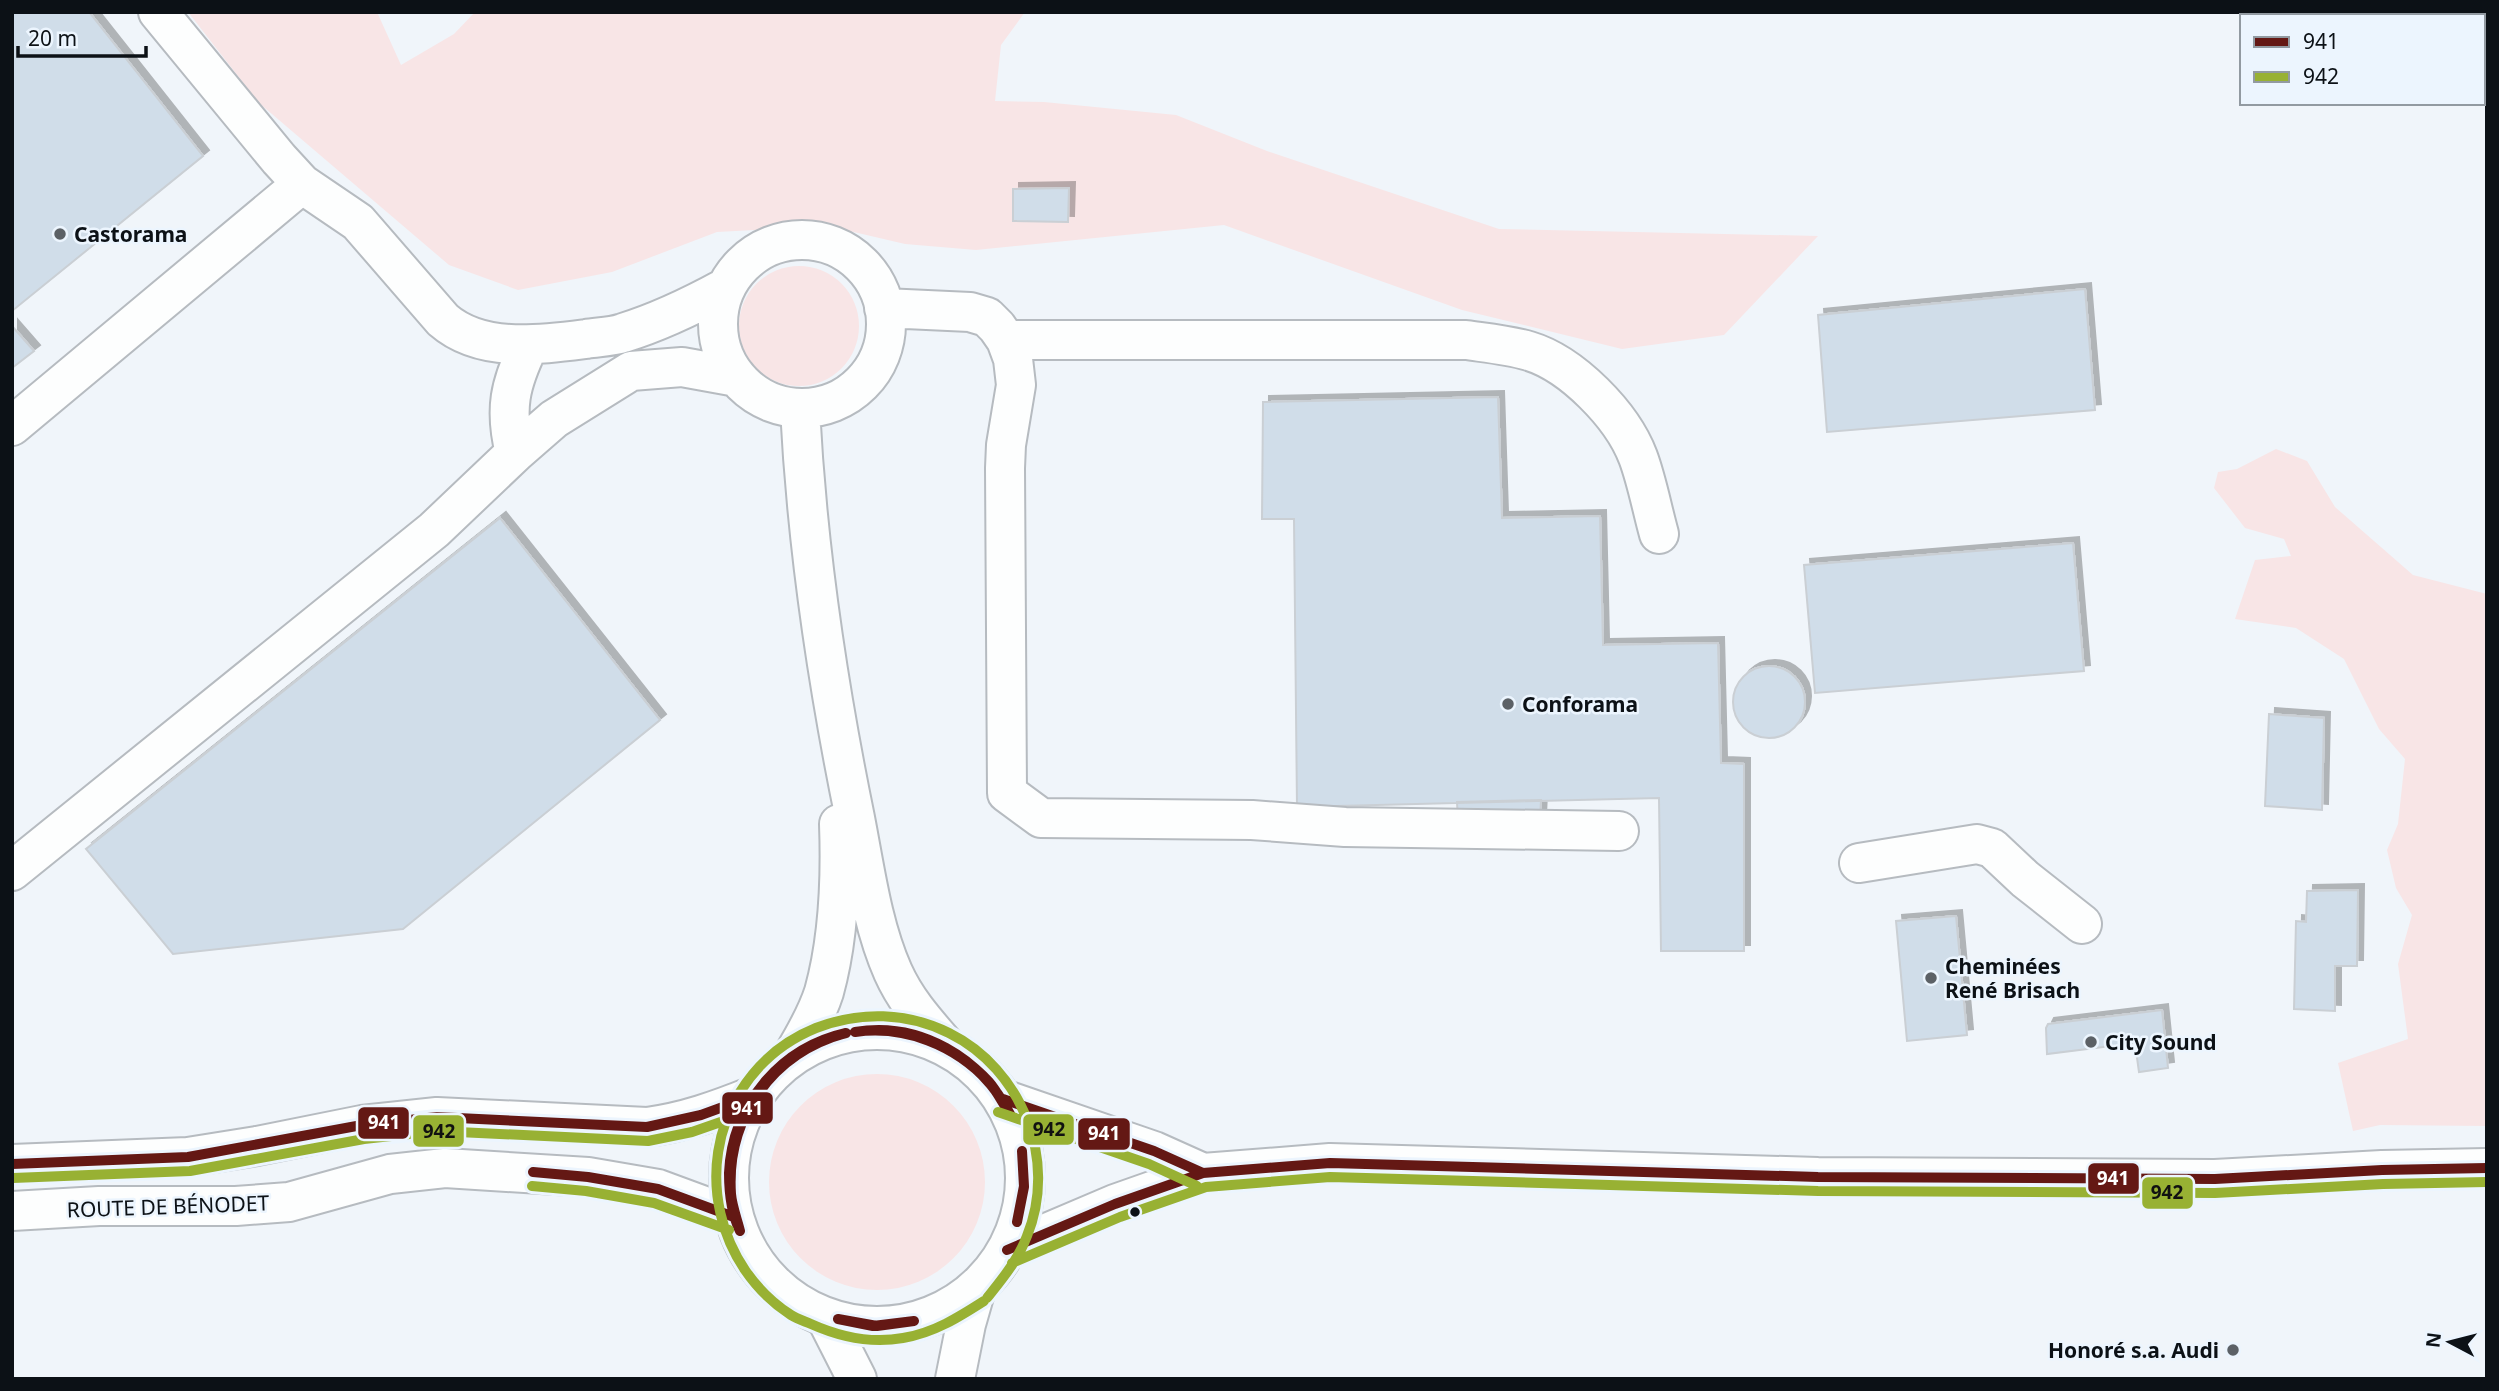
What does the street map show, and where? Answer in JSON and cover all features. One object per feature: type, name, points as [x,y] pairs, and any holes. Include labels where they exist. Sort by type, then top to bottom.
[{"type":"main road","points":[[158,12],[302,184],[358,222],[443,320],[455,330],[496,343],[529,345],[621,334],[677,314],[725,288]]},
{"type":"main road","points":[[12,426],[302,184]]},
{"type":"main road","points":[[813,240],[837,248],[859,263],[876,284],[884,308],[885,333],[879,357],[866,379],[847,395],[824,405],[800,408],[775,405],[754,394],[737,377],[724,357],[718,334],[718,310],[725,288],[741,266],[761,250],[786,241],[813,240]]},
{"type":"main road","points":[[884,308],[970,312],[986,317],[998,327],[1013,359],[1016,385],[1005,468],[1007,793],[1041,818],[1252,820],[1345,827],[1619,831]]},
{"type":"main road","points":[[1006,340],[1466,340],[1531,352],[1573,375],[1618,420],[1637,456],[1659,534]]},
{"type":"main road","points":[[515,453],[509,431],[510,394],[515,373],[529,345]]},
{"type":"main road","points":[[12,871],[435,530],[554,419],[631,372],[659,367],[682,367],[737,377]]},
{"type":"main road","points":[[800,408],[809,538],[832,707],[873,906],[892,970],[916,1012],[945,1045],[977,1069],[1003,1099],[1019,1135],[1026,1173],[1021,1213],[1007,1250],[988,1278],[942,1312],[905,1324],[865,1326],[826,1318],[794,1302],[768,1279],[747,1250],[734,1217],[729,1176],[735,1134],[753,1096],[771,1074],[793,1055],[829,1037],[868,1029],[907,1032],[945,1045]]},
{"type":"main road","points":[[793,1055],[824,992],[837,914],[839,817],[832,707]]},
{"type":"main road","points":[[1859,863],[1977,844],[1992,848],[2025,879],[2082,924]]},
{"type":"main road","points":[[12,1164],[188,1157],[362,1125],[437,1117],[647,1127],[676,1123],[753,1096]]},
{"type":"main road","points":[[1003,1099],[1154,1151],[1203,1173]]},
{"type":"main road","points":[[1007,1250],[1115,1204],[1203,1173],[1330,1163],[1818,1177],[2215,1179],[2382,1170],[2487,1168]]},
{"type":"main road","name":"ROUTE DE BÉNODET","points":[[12,1211],[99,1206],[236,1206],[289,1202],[390,1174],[445,1168],[588,1177],[657,1189],[734,1217]]},
{"type":"main road","points":[[955,1379],[976,1289]]},
{"type":"main road","points":[[826,1318],[857,1379]]},
{"type":"shaded area","points":[[188,12],[377,12],[401,65],[454,34],[475,12],[1025,12],[1001,45],[995,101],[1044,102],[1176,115],[1267,151],[1499,229],[1818,236],[1724,335],[1622,349],[1462,310],[1224,225],[976,250],[905,244],[828,226],[717,232],[612,272],[518,290],[449,265],[259,103]]},
{"type":"shaded area","points":[[799,266],[822,271],[841,284],[854,303],[859,326],[854,349],[841,368],[822,381],[799,386],[776,381],[757,368],[744,349],[739,326],[744,303],[757,284],[776,271]]},
{"type":"shaded area","points":[[2276,449],[2307,461],[2335,507],[2413,575],[2487,594],[2487,1126],[2380,1125],[2353,1131],[2338,1063],[2408,1039],[2398,964],[2412,915],[2396,888],[2387,850],[2398,824],[2405,759],[2379,729],[2344,659],[2296,628],[2235,619],[2255,560],[2291,556],[2284,539],[2245,528],[2214,488],[2218,472],[2237,469]]},
{"type":"shaded area","points":[[877,1074],[918,1082],[954,1105],[977,1141],[985,1182],[977,1223],[954,1259],[918,1282],[877,1290],[836,1282],[800,1259],[777,1223],[769,1182],[777,1141],[800,1105],[836,1082]]},
{"type":"building","name":"Castorama","points":[[12,12],[89,12],[203,156],[12,311]]},
{"type":"building","points":[[1069,188],[1068,222],[1013,221],[1013,189]]},
{"type":"building","points":[[2085,289],[2095,410],[1827,432],[1818,315]]},
{"type":"building","points":[[12,326],[34,351],[12,368]]},
{"type":"building","name":"Conforama","points":[[1498,397],[1502,518],[1600,516],[1603,645],[1718,643],[1721,763],[1744,764],[1744,951],[1661,951],[1659,798],[1297,807],[1294,519],[1262,519],[1263,402]]},
{"type":"building","points":[[500,518],[660,720],[403,929],[173,954],[86,849]]},
{"type":"building","points":[[2073,543],[2084,671],[1815,693],[1804,565]]},
{"type":"building","points":[[1769,666],[1783,669],[1795,676],[1802,688],[1805,702],[1802,716],[1795,728],[1783,735],[1769,738],[1755,735],[1743,728],[1736,716],[1733,702],[1736,688],[1743,676],[1755,669]]},
{"type":"building","points":[[2269,714],[2324,718],[2322,810],[2265,806]]},
{"type":"building","points":[[1541,800],[1540,820],[1458,821],[1457,802]]},
{"type":"building","points":[[2358,890],[2357,966],[2335,966],[2335,1011],[2294,1009],[2296,921],[2306,922],[2307,891]]},
{"type":"building","name":"Cheminées René Brisach","points":[[1956,916],[1967,1035],[1907,1041],[1896,921]]},
{"type":"building","points":[[2162,1010],[2168,1068],[2139,1072],[2135,1043],[2047,1054],[2048,1024]]},
{"type":"transit line","name":"942","points":[[984,1301],[936,1328],[903,1338],[879,1340],[844,1336],[822,1329],[793,1316],[766,1295],[745,1270],[730,1243],[720,1214],[716,1183],[718,1152],[726,1121],[747,1081],[773,1054],[793,1039],[833,1022],[883,1016],[917,1021],[949,1033],[975,1049],[996,1069],[1014,1093],[1027,1120],[1035,1148],[1038,1177],[1036,1207],[1027,1236],[1010,1268],[987,1298]]},
{"type":"transit line","name":"941","points":[[855,1032],[903,1032],[946,1048],[983,1076],[1010,1114]]},
{"type":"transit line","name":"941","points":[[855,1032],[910,1035],[945,1048],[976,1069],[989,1082],[1010,1114]]},
{"type":"transit line","name":"941","points":[[740,1231],[731,1202],[729,1173],[732,1148],[750,1103],[764,1083],[800,1052],[846,1033]]},
{"type":"transit line","name":"941","points":[[740,1231],[731,1194],[731,1166],[736,1140],[746,1115],[759,1092],[796,1056],[846,1033]]},
{"type":"transit line","name":"941","points":[[12,1164],[188,1157],[362,1125],[437,1117],[647,1127],[701,1115],[753,1096]]},
{"type":"transit line","name":"941","points":[[1003,1099],[1154,1151],[1203,1173]]},
{"type":"transit line","name":"942","points":[[13,1178],[190,1171],[364,1139],[437,1131],[648,1141],[692,1132],[758,1109]]},
{"type":"transit line","name":"942","points":[[998,1112],[1149,1164],[1197,1186]]},
{"type":"transit line","name":"941","points":[[1017,1222],[1024,1186],[1022,1151]]},
{"type":"transit line","name":"941","points":[[1017,1222],[1024,1187],[1022,1151]]},
{"type":"transit line","name":"941","points":[[1007,1250],[1115,1204],[1203,1173],[1330,1163],[1818,1177],[2215,1179],[2382,1170],[2487,1168]]},
{"type":"transit line","name":"941","points":[[533,1172],[588,1177],[658,1189],[734,1217]]},
{"type":"transit line","name":"942","points":[[1012,1263],[1120,1217],[1206,1187],[1330,1177],[1818,1191],[2215,1193],[2383,1184],[2487,1182]]},
{"type":"transit line","name":"942","points":[[532,1186],[586,1191],[654,1203],[729,1230]]},
{"type":"transit line","name":"941","points":[[838,1319],[873,1326],[914,1321]]},
{"type":"transit line","name":"941","points":[[838,1319],[877,1326],[914,1321]]},
{"type":"place","name":"Castorama","points":[[60,234]]},
{"type":"place","name":"Conforama","points":[[1508,704]]},
{"type":"place","name":"Cheminées René Brisach","points":[[1931,978]]},
{"type":"place","name":"City Sound","points":[[2091,1042]]},
{"type":"place","name":"Honoré s.a. Audi","points":[[2233,1350]]}]
